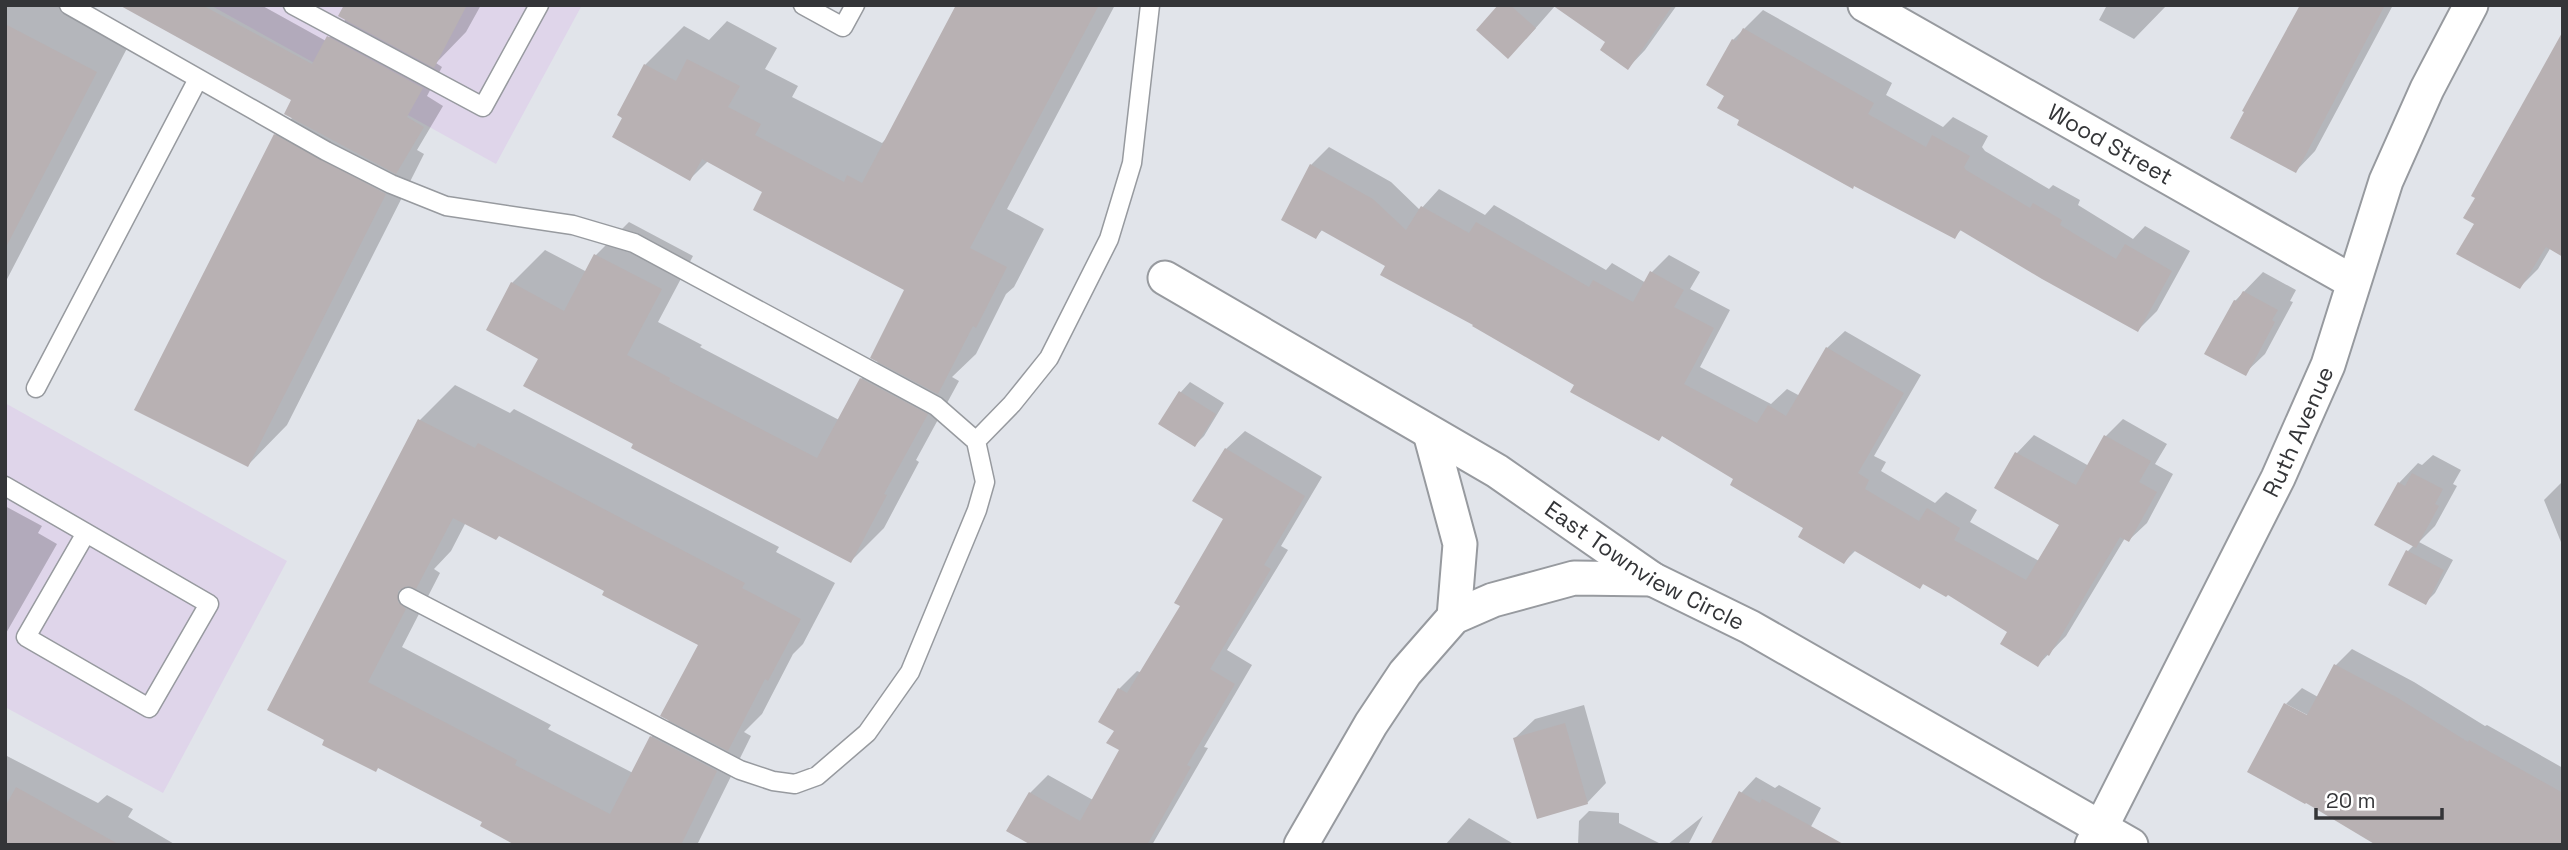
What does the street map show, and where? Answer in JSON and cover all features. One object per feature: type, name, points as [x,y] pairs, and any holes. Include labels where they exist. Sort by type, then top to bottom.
[{"type":"street","name":"Wood Street","points":[[1865,5],[2353,282]]},
{"type":"street","name":"Ruth Avenue","points":[[2097,836],[2278,478],[2328,365],[2386,181],[2427,89],[2471,5]]},
{"type":"street","name":"East Townview Circle","points":[[1165,278],[1497,471],[1652,579],[1750,627],[2097,836],[2131,845]]},
{"type":"street","points":[[1430,433],[1460,544],[1454,617]]},
{"type":"street","points":[[1301,845],[1371,724],[1405,673],[1454,617],[1493,600],[1574,578],[1652,579]]},
{"type":"lane","points":[[69,5],[326,151],[423,198],[483,213],[573,225],[635,243],[936,406],[976,442],[985,482],[978,510],[910,672],[867,733],[817,776],[795,784],[773,781],[740,770],[408,597]]},
{"type":"lane","points":[[293,5],[483,107],[539,5]]},
{"type":"lane","points":[[803,5],[843,27],[855,5]]},
{"type":"lane","points":[[976,442],[1012,404],[1049,358],[1109,240],[1132,163],[1150,5]]},
{"type":"lane","points":[[36,388],[198,79]]},
{"type":"lane","points":[[5,486],[209,604],[149,708],[26,636],[86,533]]},
{"type":"shaded area","points":[[210,5],[582,5],[496,164]]},
{"type":"shaded area","points":[[5,403],[287,561],[163,793],[5,707]]},
{"type":"building","points":[[119,5],[202,5],[312,64],[327,36],[423,88],[407,117],[424,127],[396,174],[284,114],[291,100]]},
{"type":"building","points":[[344,5],[467,5],[434,68],[338,16]]},
{"type":"building","points":[[956,5],[1099,5],[970,248],[1007,267],[938,394],[870,358],[904,290],[753,210],[762,192],[702,159],[690,181],[612,137],[622,118],[617,115],[644,64],[676,81],[687,59],[740,86],[728,107],[761,124],[755,135],[844,182],[847,175],[862,183]]},
{"type":"building","points":[[1498,5],[1510,5],[1536,28],[1508,59],[1476,30]]},
{"type":"building","points":[[1552,5],[1673,5],[1628,70],[1600,50],[1605,42]]},
{"type":"building","points":[[2300,5],[2385,5],[2296,173],[2230,138]]},
{"type":"building","points":[[5,24],[97,72],[5,249]]},
{"type":"building","points":[[1743,28],[1874,103],[1868,114],[1926,147],[1932,135],[1970,156],[1964,167],[1966,170],[2030,208],[2033,203],[2062,220],[2060,225],[2116,259],[2125,244],[2172,271],[2138,332],[1960,230],[1955,239],[1854,186],[1853,189],[1737,125],[1739,120],[1717,108],[1724,96],[1706,85],[1732,39],[1736,41]]},
{"type":"building","points":[[2563,31],[2563,257],[2546,247],[2520,289],[2456,254],[2474,224],[2463,218],[2475,198],[2471,196]]},
{"type":"building","points":[[274,134],[386,194],[248,467],[134,410]]},
{"type":"building","points":[[1310,164],[1373,199],[1406,230],[1421,206],[1469,233],[1476,222],[1589,287],[1593,280],[1633,302],[1650,271],[1684,290],[1674,307],[1714,328],[1684,384],[1757,423],[1768,405],[1786,416],[1826,347],[1904,393],[1858,473],[1869,480],[1865,489],[1919,521],[1927,508],[1960,528],[1954,540],[2026,580],[2059,525],[1994,488],[2015,452],[2076,485],[2104,435],[2151,461],[2139,482],[2157,492],[2129,542],[2120,537],[2049,656],[2046,654],[2038,667],[2000,644],[2007,632],[1948,595],[1946,597],[1923,584],[1920,589],[1853,550],[1844,564],[1798,537],[1803,528],[1730,485],[1733,479],[1662,436],[1659,441],[1570,392],[1574,385],[1473,325],[1380,275],[1385,266],[1321,230],[1316,239],[1281,220]]},
{"type":"building","points":[[594,254],[662,289],[627,355],[670,378],[669,381],[817,458],[860,378],[928,414],[884,494],[887,495],[851,563],[631,448],[633,444],[523,386],[538,359],[486,330],[511,282],[564,311]]},
{"type":"building","points":[[2243,291],[2278,310],[2272,320],[2275,322],[2246,376],[2204,354],[2234,300],[2237,301]]},
{"type":"building","points":[[1179,391],[1216,414],[1195,447],[1158,424]]},
{"type":"building","points":[[418,419],[475,448],[478,443],[745,583],[742,588],[801,619],[768,681],[765,679],[728,751],[660,716],[698,645],[602,595],[604,591],[499,536],[496,540],[453,518],[416,589],[407,586],[398,591],[398,602],[406,609],[368,682],[517,760],[515,765],[610,814],[650,736],[717,771],[681,845],[515,845],[480,826],[482,822],[378,768],[376,772],[322,745],[324,740],[267,710]]},
{"type":"building","points":[[1225,448],[1305,496],[1264,565],[1271,569],[1210,669],[1235,684],[1187,765],[1191,767],[1147,845],[1031,845],[1006,831],[1029,792],[1080,821],[1119,750],[1106,743],[1114,731],[1098,722],[1118,688],[1127,693],[1180,606],[1174,603],[1223,519],[1192,501]]},
{"type":"building","points":[[2412,473],[2443,489],[2435,504],[2439,506],[2416,548],[2374,525],[2398,482],[2405,486]]},
{"type":"building","points":[[2406,550],[2444,570],[2426,605],[2388,585]]},
{"type":"building","points":[[2334,664],[2398,698],[2468,742],[2469,740],[2563,793],[2563,845],[2376,845],[2247,772],[2284,703],[2307,715]]},
{"type":"building","points":[[1565,723],[1588,804],[1537,819],[1513,738]]},
{"type":"building","points":[[16,787],[120,845],[5,845],[5,807]]},
{"type":"building","points":[[1739,791],[1760,803],[1762,799],[1845,845],[1710,845]]}]
